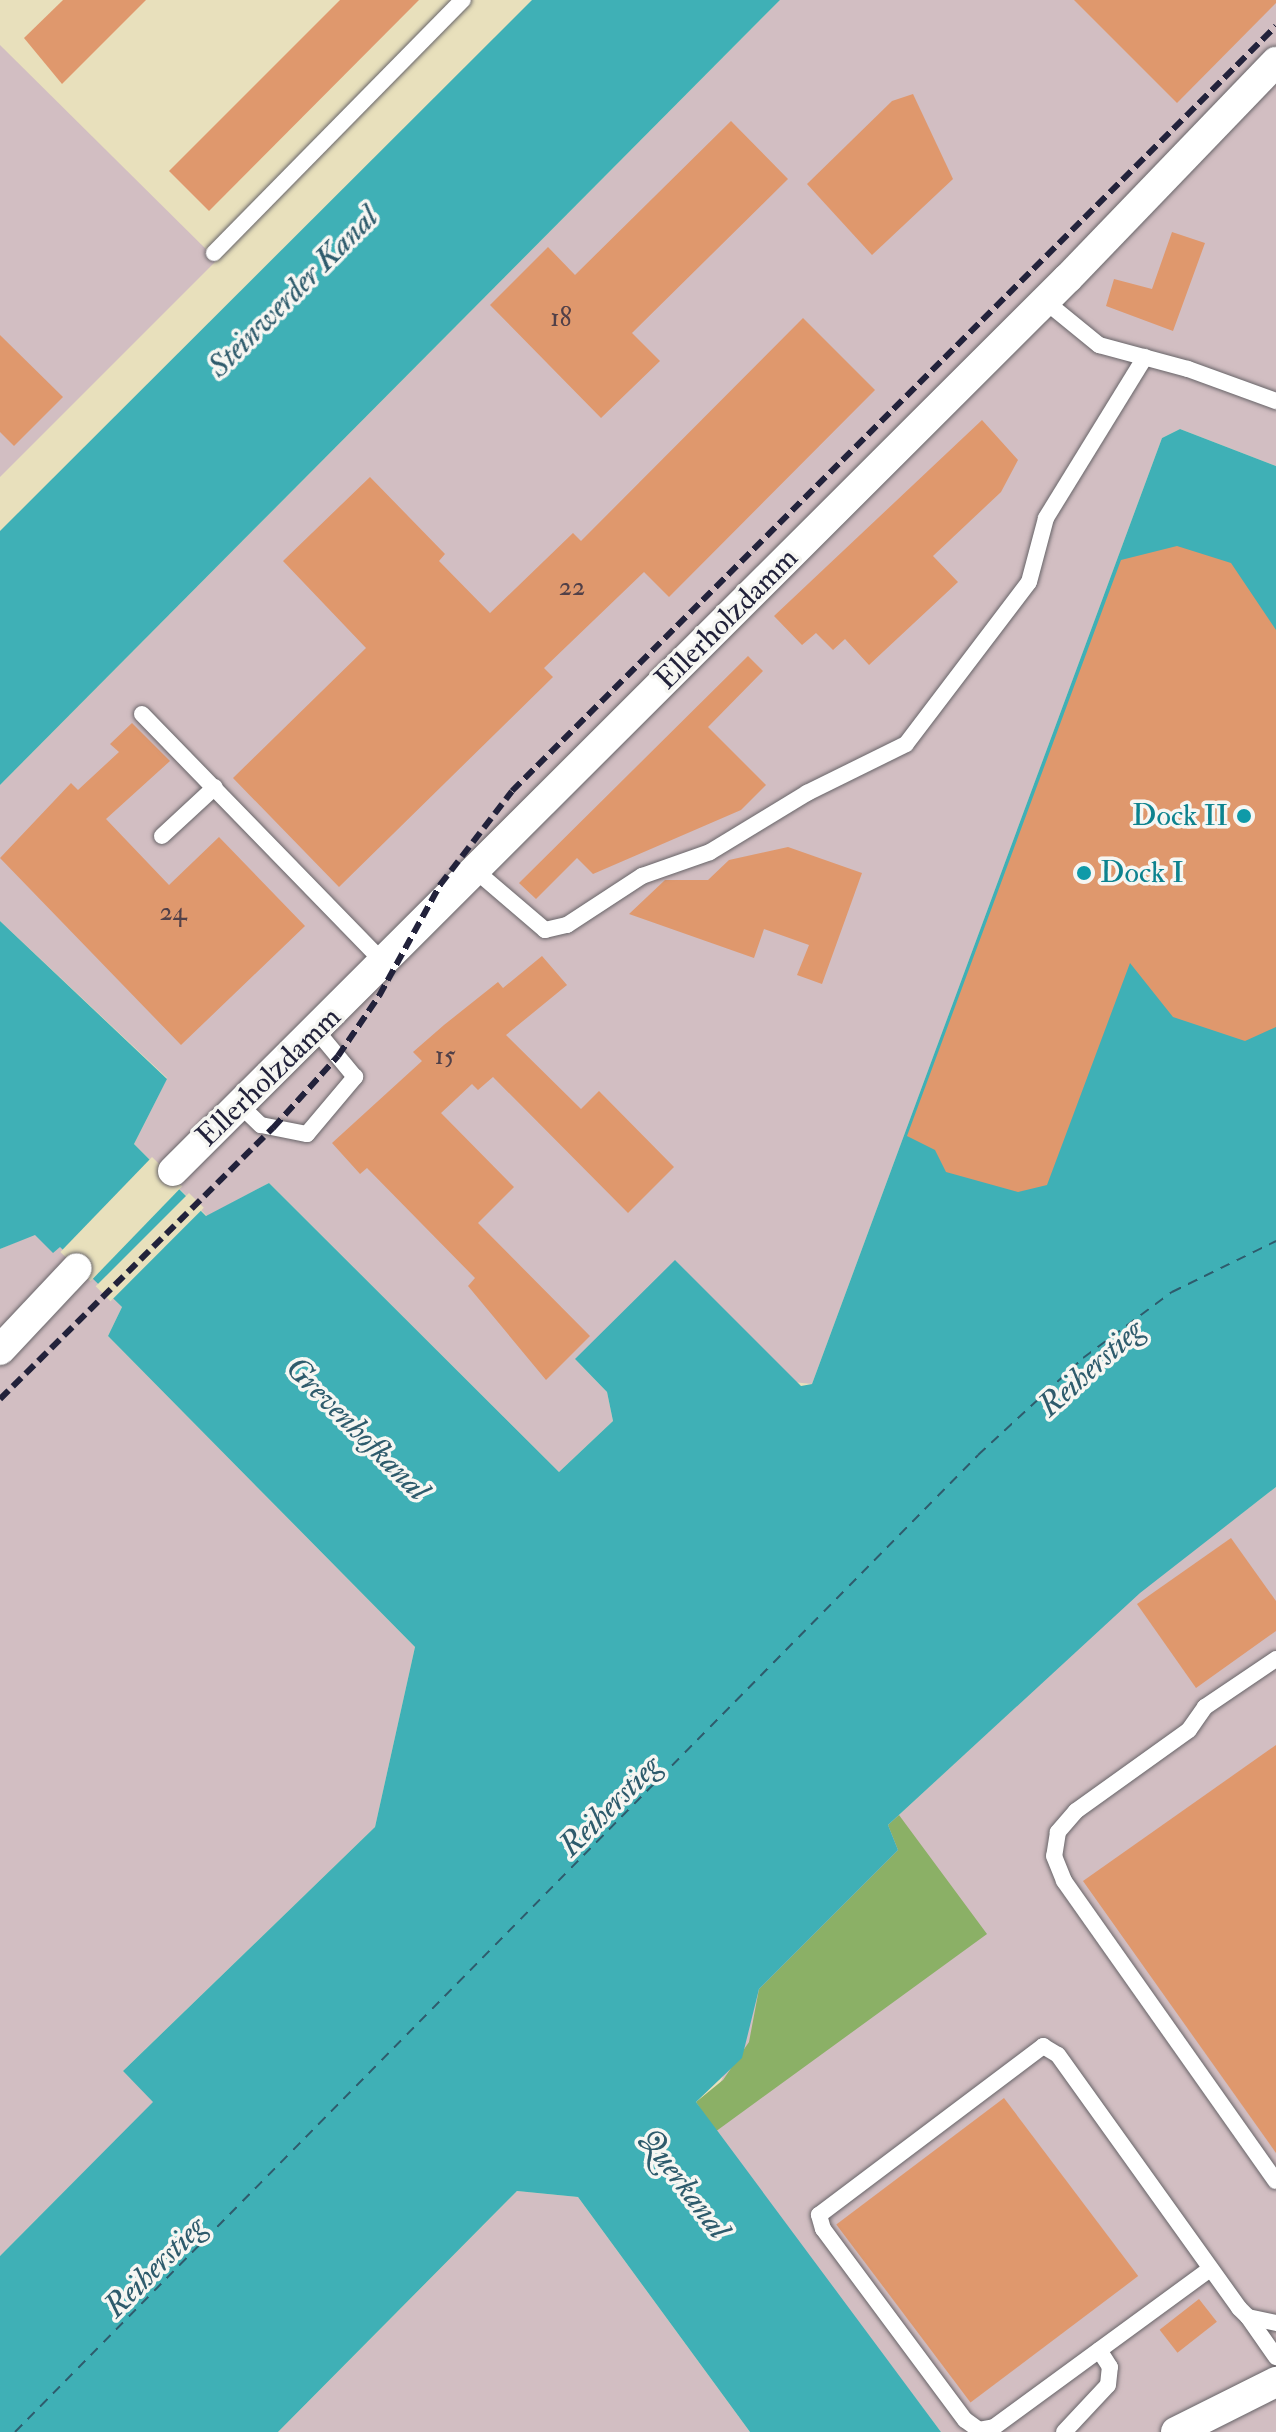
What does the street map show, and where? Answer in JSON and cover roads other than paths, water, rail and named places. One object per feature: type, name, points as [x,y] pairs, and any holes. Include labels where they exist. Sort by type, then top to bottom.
[{"type":"street","name":"Ellerholzdamm","points":[[173,1171],[1045,301],[1276,62]]},
{"type":"street","points":[[0,1350],[77,1268]]},
{"type":"street","points":[[1176,2432],[1276,2382]]},
{"type":"lane","points":[[214,253],[463,0]]},
{"type":"lane","points":[[1045,301],[1099,345],[1145,357],[1276,401]]},
{"type":"lane","points":[[476,871],[545,930],[567,925],[642,876],[710,852],[807,793],[906,744],[1029,582],[1046,518],[1145,357]]},
{"type":"lane","points":[[142,714],[384,963]]},
{"type":"lane","points":[[162,836],[215,787]]},
{"type":"lane","points":[[240,1105],[261,1125],[307,1134],[355,1077],[316,1030]]},
{"type":"lane","points":[[1276,1659],[1205,1707],[1189,1730],[1076,1811],[1058,1832],[1054,1856],[1064,1881],[1276,2181]]},
{"type":"lane","points":[[1210,2269],[994,2427],[971,2427],[823,2229],[819,2215],[1043,2046],[1058,2055],[1276,2357]]},
{"type":"lane","points":[[1248,2317],[1276,2323]]},
{"type":"lane","points":[[1064,2432],[1108,2385],[1110,2367],[1099,2350]]},
{"type":"water","name":"Steinwerder Kanal","points":[[532,0],[780,0],[0,785],[0,531]]},
{"type":"water","points":[[1180,429],[1276,466],[1276,1487],[1140,1593],[888,1825],[898,1850],[759,1989],[742,2058],[696,2102],[941,2432],[750,2432],[578,2197],[517,2191],[278,2432],[0,2432],[0,2256],[153,2102],[123,2071],[375,1827],[415,1647],[108,1336],[122,1307],[60,1247],[53,1253],[35,1235],[0,1249],[0,921],[167,1079],[134,1144],[206,1216],[269,1183],[559,1472],[613,1421],[607,1392],[575,1359],[675,1260],[801,1386],[812,1384],[1162,438]]},
{"type":"railway","points":[[0,1399],[273,1128],[338,1056],[379,996],[440,885],[512,791],[1276,26]]},
{"type":"place","name":"Dock II","points":[[1244,816]]},
{"type":"place","name":"Dock I","points":[[1084,873]]},
{"type":"water label","name":"Reiherstieg","points":[[1091,1368]]},
{"type":"water label","name":"Grevenhofkanal","points":[[357,1429]]},
{"type":"water label","name":"Reiherstieg","points":[[610,1806]]},
{"type":"water label","name":"Querkanal","points":[[684,2184]]},
{"type":"water label","name":"Reiherstieg","points":[[155,2267]]}]
